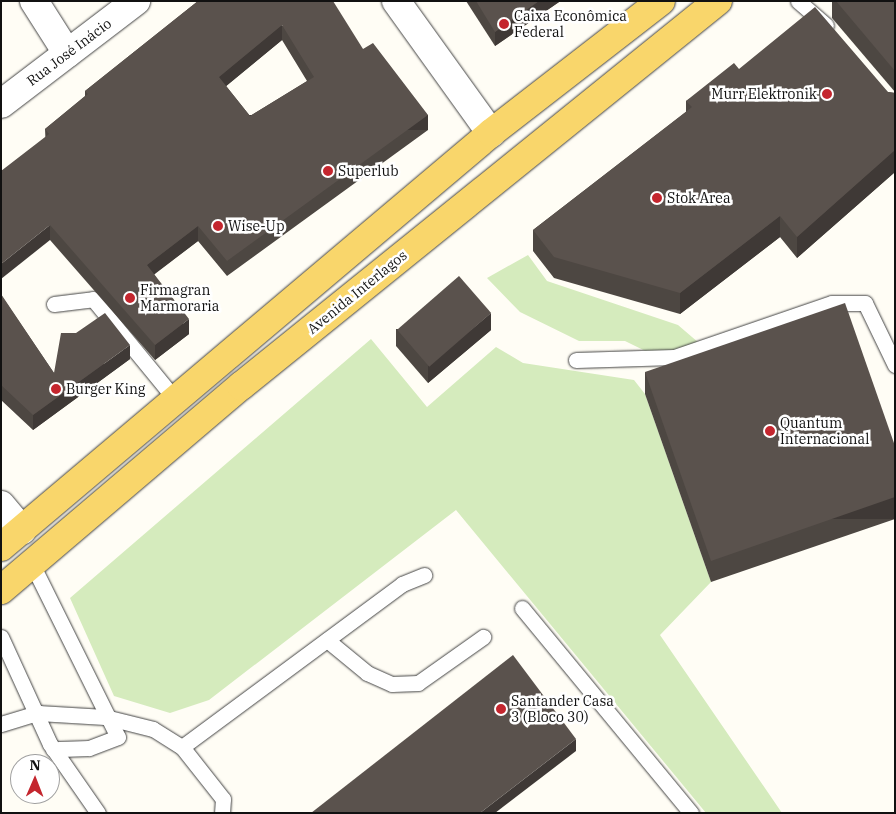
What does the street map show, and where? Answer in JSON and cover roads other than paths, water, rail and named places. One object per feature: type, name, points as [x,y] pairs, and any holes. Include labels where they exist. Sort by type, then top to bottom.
[{"type":"main road","points":[[1,547],[174,398],[491,133],[661,1]]},
{"type":"main road","name":"Avenida Interlagos","points":[[1,590],[233,393],[718,1]]},
{"type":"street","points":[[34,1],[67,53]]},
{"type":"street","name":"Rua José Inácio","points":[[1,104],[136,1]]},
{"type":"street","points":[[396,1],[491,133]]},
{"type":"street","points":[[1,505],[22,530]]},
{"type":"lane","points":[[798,1],[835,35]]},
{"type":"lane","points":[[54,304],[93,299],[174,398]]},
{"type":"lane","points":[[576,360],[674,357],[832,303],[865,303],[895,365]]},
{"type":"lane","points":[[32,564],[116,740],[88,748],[53,749]]},
{"type":"lane","points":[[182,747],[402,584],[424,575]]},
{"type":"lane","points":[[522,608],[691,813]]},
{"type":"lane","points":[[1,637],[38,713],[53,749],[98,813]]},
{"type":"lane","points":[[327,640],[366,673],[392,684],[410,684],[418,683],[483,637]]},
{"type":"lane","points":[[1,724],[38,713],[105,717],[153,729],[182,747],[223,799],[222,813]]},
{"type":"place","name":"Caixa Econômica Federal","points":[[504,24]]},
{"type":"place","name":"Murr Elektronik","points":[[827,94]]},
{"type":"place","name":"Superlub","points":[[328,171]]},
{"type":"place","name":"Stok Area","points":[[657,198]]},
{"type":"place","name":"Wise-Up","points":[[218,226]]},
{"type":"place","name":"Firmagran Marmoraria","points":[[130,298]]},
{"type":"place","name":"Burger King","points":[[56,389]]},
{"type":"place","name":"Quantum Internacional","points":[[770,431]]},
{"type":"place","name":"Santander Casa 3 (Bloco 30)","points":[[501,709]]}]
